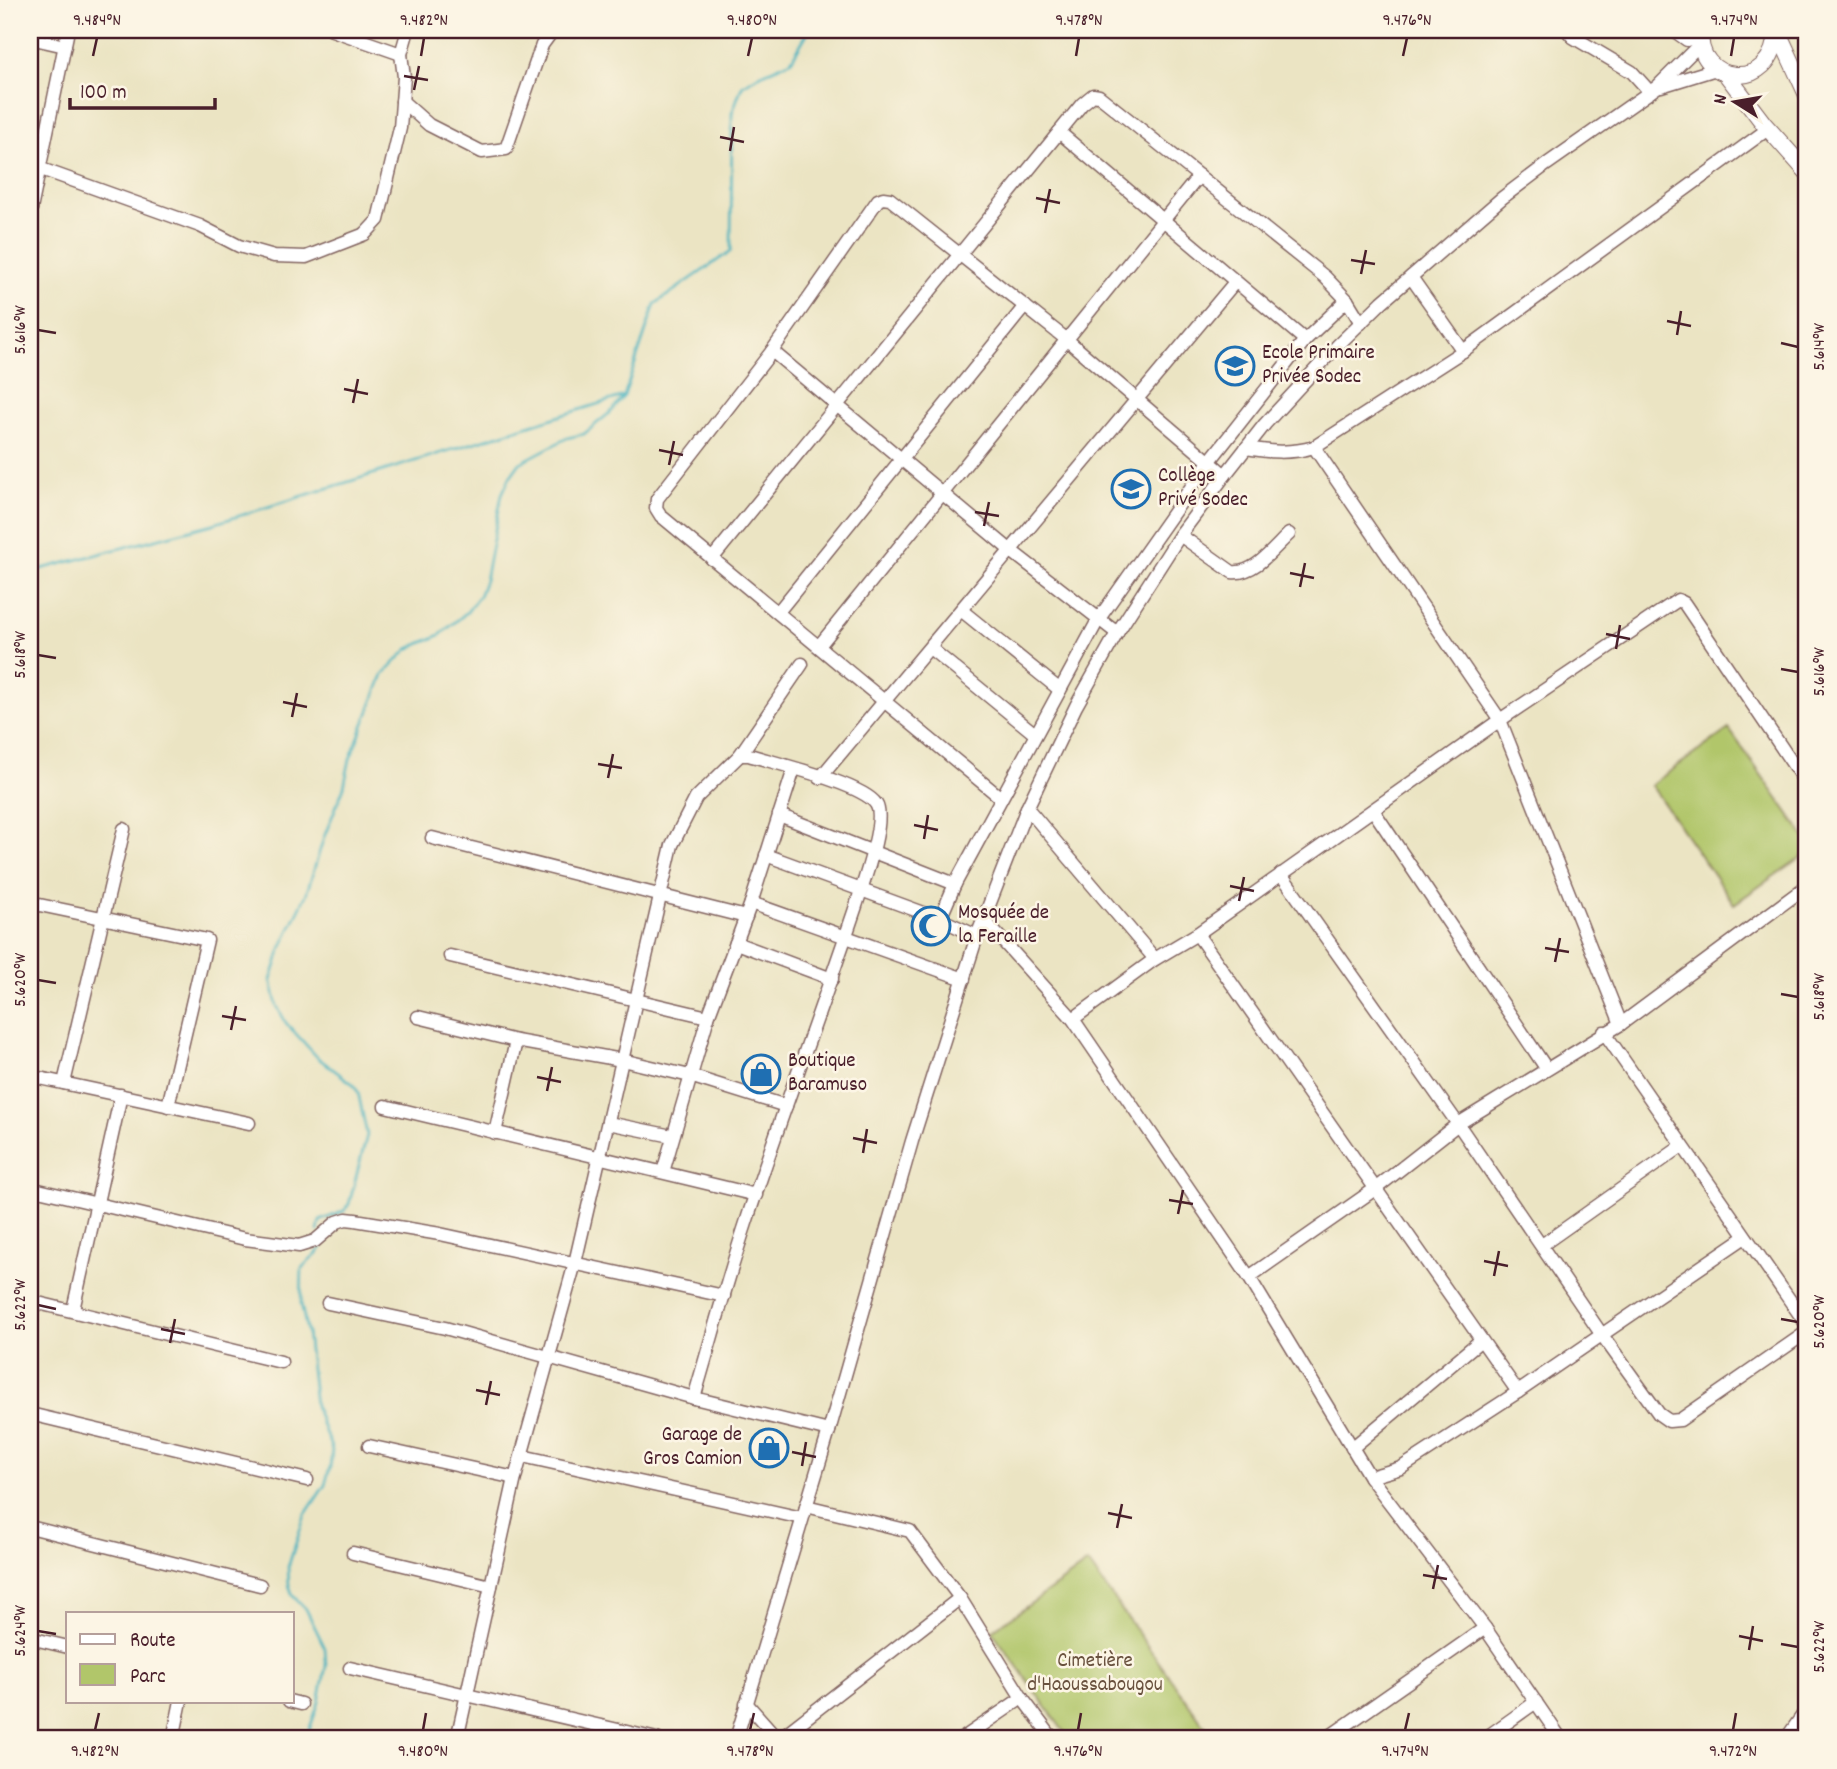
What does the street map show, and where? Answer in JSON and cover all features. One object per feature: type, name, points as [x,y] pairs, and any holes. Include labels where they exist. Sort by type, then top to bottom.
[{"type":"main road","points":[[1721,71],[1742,76],[1757,71],[1773,53],[1777,30]]},
{"type":"main road","points":[[1777,30],[1807,94]]},
{"type":"main road","points":[[1700,37],[1706,58],[1721,71],[1807,172]]},
{"type":"street","points":[[30,214],[34,166],[68,30]]},
{"type":"street","points":[[332,30],[401,54]]},
{"type":"street","points":[[34,166],[200,226],[239,246],[274,256],[306,257],[365,234],[378,220],[400,128],[404,77],[401,54],[408,30]]},
{"type":"street","points":[[402,101],[429,125],[482,152],[506,149],[542,45],[553,30]]},
{"type":"street","points":[[1567,30],[1573,37],[1632,72],[1654,90]]},
{"type":"street","points":[[1673,30],[1686,40],[1700,37]]},
{"type":"street","points":[[736,1739],[829,1431],[912,1141],[977,936],[1027,808],[1076,706],[1117,634],[1180,536],[1246,448],[1300,384],[1411,276],[1502,198],[1654,90],[1700,37]]},
{"type":"street","points":[[30,38],[65,46]]},
{"type":"street","points":[[1654,90],[1721,71]]},
{"type":"street","points":[[712,559],[959,253],[1093,95],[1099,96],[1325,277],[1347,300],[1361,323]]},
{"type":"street","points":[[1246,448],[1296,453],[1314,447],[1462,351],[1768,129]]},
{"type":"street","points":[[1059,132],[1305,340]]},
{"type":"street","points":[[819,646],[1199,176]]},
{"type":"street","points":[[1001,798],[661,516],[656,508],[657,499],[772,351],[878,200],[883,198],[890,199],[1066,339],[1225,475]]},
{"type":"street","points":[[1411,276],[1462,351]]},
{"type":"street","points":[[820,778],[1235,282]]},
{"type":"street","points":[[940,919],[955,884],[1098,620],[1209,462],[1305,340],[1347,300]]},
{"type":"street","points":[[778,612],[1025,306]]},
{"type":"street","points":[[772,351],[1010,550],[1117,634]]},
{"type":"street","points":[[1314,447],[1500,720],[1621,1024]]},
{"type":"street","points":[[1180,536],[1232,572],[1241,573],[1249,570],[1289,534]]},
{"type":"street","points":[[1073,1019],[1154,959],[1197,934],[1500,720],[1678,600],[1684,603],[1807,785]]},
{"type":"street","points":[[961,610],[1060,690]]},
{"type":"street","points":[[930,648],[1035,734]]},
{"type":"street","points":[[457,1739],[515,1478],[575,1263],[672,845],[696,798],[740,755],[802,664]]},
{"type":"street","points":[[694,1398],[756,1195],[860,892],[873,851],[880,812],[876,804],[860,791],[749,755],[740,755]]},
{"type":"street","points":[[663,1172],[708,1017],[751,903],[794,769]]},
{"type":"street","points":[[1027,808],[1154,959]]},
{"type":"street","points":[[1373,810],[1546,1068]]},
{"type":"street","points":[[779,815],[955,884]]},
{"type":"street","points":[[64,1083],[124,829]]},
{"type":"street","points":[[432,838],[746,917]]},
{"type":"street","points":[[766,855],[860,892],[940,919],[977,936]]},
{"type":"street","points":[[1281,874],[1659,1414],[1669,1421],[1680,1420],[1807,1332]]},
{"type":"street","points":[[1249,1277],[1375,1189],[1458,1124],[1621,1024],[1807,886]]},
{"type":"street","points":[[30,902],[207,940],[168,1105]]},
{"type":"street","points":[[751,903],[964,979]]},
{"type":"street","points":[[983,919],[1073,1019],[1249,1277],[1370,1477],[1485,1628],[1561,1739]]},
{"type":"street","points":[[1197,934],[1518,1392]]},
{"type":"street","points":[[736,943],[832,979]]},
{"type":"street","points":[[450,956],[708,1017]]},
{"type":"street","points":[[418,1017],[516,1041],[622,1060],[690,1076],[786,1106]]},
{"type":"street","points":[[1604,1032],[1807,1325]]},
{"type":"street","points":[[495,1133],[516,1041]]},
{"type":"street","points":[[30,1076],[249,1123]]},
{"type":"street","points":[[73,1310],[121,1095]]},
{"type":"street","points":[[385,1106],[756,1195]]},
{"type":"street","points":[[608,1123],[672,1136]]},
{"type":"street","points":[[1542,1245],[1682,1146]]},
{"type":"street","points":[[30,1188],[245,1239],[299,1246],[315,1241],[337,1222],[346,1219],[440,1234],[724,1296]]},
{"type":"street","points":[[1370,1477],[1401,1468],[1518,1392],[1745,1237]]},
{"type":"street","points":[[30,1301],[281,1362]]},
{"type":"street","points":[[328,1303],[445,1328],[694,1398],[829,1431]]},
{"type":"street","points":[[1352,1448],[1481,1340]]},
{"type":"street","points":[[30,1414],[307,1480]]},
{"type":"street","points":[[369,1446],[515,1478]]},
{"type":"street","points":[[522,1456],[910,1531],[960,1598],[1022,1698],[1053,1739]]},
{"type":"street","points":[[30,1527],[260,1585]]},
{"type":"street","points":[[353,1553],[491,1586]]},
{"type":"street","points":[[746,1703],[778,1739],[960,1598]]},
{"type":"street","points":[[1326,1739],[1485,1628]]},
{"type":"street","points":[[30,1638],[66,1647]]},
{"type":"street","points":[[350,1668],[657,1739]]},
{"type":"street","points":[[962,1739],[1022,1698]]},
{"type":"street","points":[[173,1739],[181,1702]]},
{"type":"street","points":[[1484,1739],[1535,1702]]},
{"type":"street","points":[[1786,1739],[1807,1709]]},
{"type":"green space","points":[[1729,729],[1807,840],[1807,853],[1734,904],[1651,785]]},
{"type":"green space","name":"Cimetière d'Haoussabougou","points":[[1088,1563],[1214,1739],[1069,1739],[992,1631]]},
{"type":"waterway","points":[[30,572],[213,524],[624,396],[655,304],[731,251],[732,113],[742,86],[791,61],[809,30]]},
{"type":"waterway","points":[[318,1231],[320,1221],[344,1211],[349,1204],[367,1135],[358,1092],[353,1084],[318,1058],[286,1023],[277,1006],[271,980],[282,946],[306,895],[324,837],[344,787],[350,759],[383,675],[408,649],[440,635],[467,612],[479,596],[485,580],[502,494],[520,463],[567,438],[584,434],[612,411],[624,396]]},
{"type":"waterway","points":[[306,1739],[319,1702],[326,1666],[325,1648],[306,1609],[293,1596],[288,1567],[305,1515],[325,1485],[332,1450],[315,1406],[307,1332],[301,1304],[302,1268],[321,1249],[320,1241]]},
{"type":"place","name":"Ecole Primaire Privée Sodec","points":[[1235,366]]},
{"type":"place","name":"Collège Privé Sodec","points":[[1131,489]]},
{"type":"place","name":"Mosquée de la Feraille","points":[[931,926]]},
{"type":"place","name":"Boutique Baramuso","points":[[761,1074]]},
{"type":"place","name":"Garage de Gros Camion","points":[[769,1448]]}]
